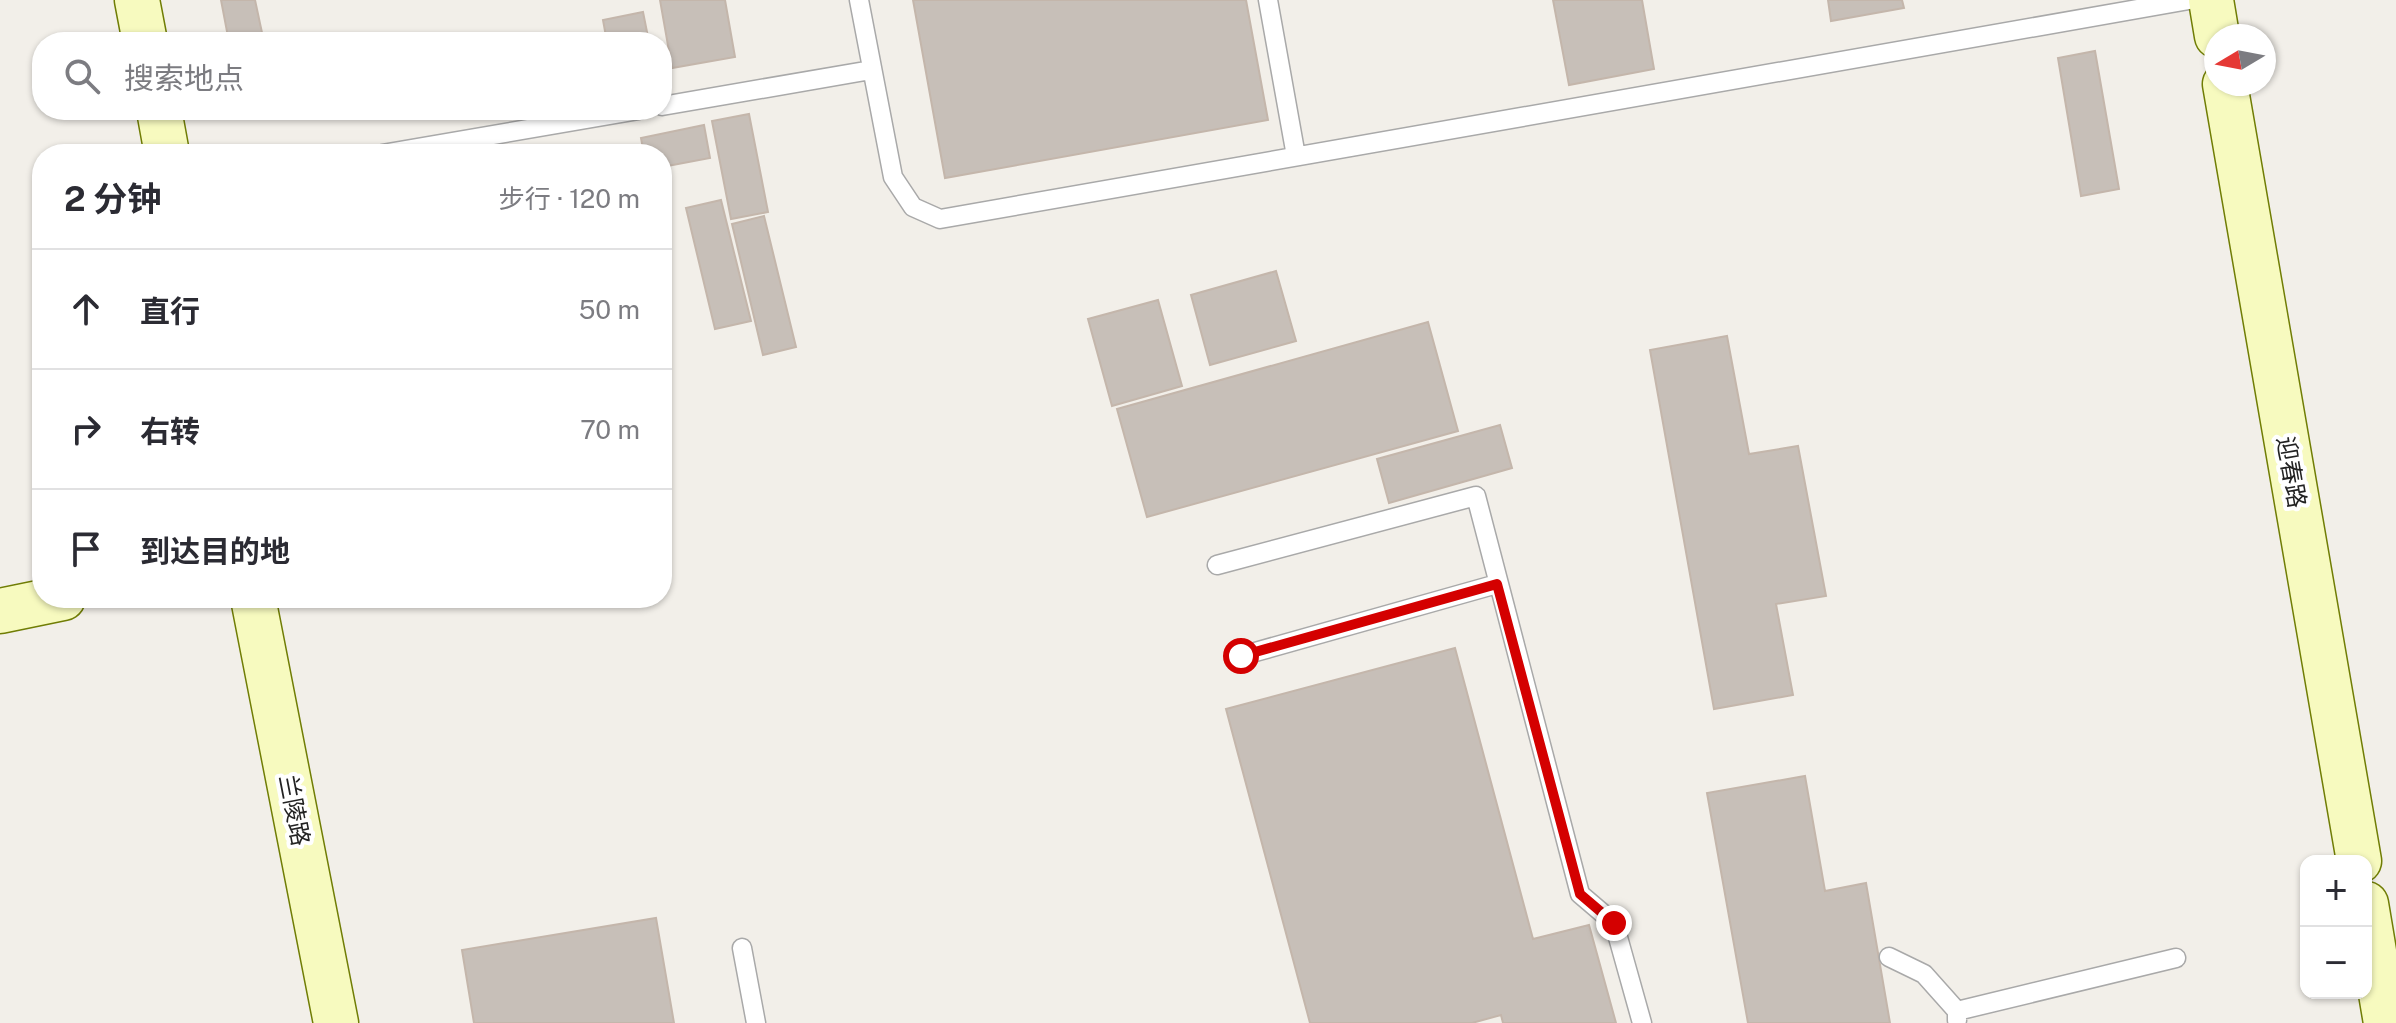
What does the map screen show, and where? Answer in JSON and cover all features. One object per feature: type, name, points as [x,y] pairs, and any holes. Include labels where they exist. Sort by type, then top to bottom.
[{"type":"street","points":[[137,0],[143,32]]},
{"type":"street","points":[[2211,0],[2215,24]]},
{"type":"street","name":"迎春路","points":[[2227,96],[2358,855]]},
{"type":"street","points":[[161,120],[165,144]]},
{"type":"street","points":[[0,611],[32,604]]},
{"type":"street","name":"兰陵路","points":[[255,608],[336,1023]]},
{"type":"street","points":[[2370,927],[2386,1023]]},
{"type":"lane","points":[[859,0],[893,177],[913,207],[940,219],[2189,0]]},
{"type":"lane","points":[[1268,0],[1296,156]]},
{"type":"lane","points":[[672,104],[871,70]]},
{"type":"lane","points":[[440,144],[581,120]]},
{"type":"lane","points":[[1217,565],[1476,496],[1580,894],[1614,923],[1642,1023]]},
{"type":"lane","points":[[1241,656],[1497,584]]},
{"type":"lane","points":[[742,948],[756,1023]]},
{"type":"lane","points":[[1889,957],[1924,974],[1957,1017],[2176,958]]},
{"type":"building","points":[[221,0],[255,0],[262,32],[227,32]]},
{"type":"building","points":[[660,0],[725,0],[735,57],[672,68],[672,32],[666,32]]},
{"type":"building","points":[[913,0],[1246,0],[1268,120],[945,178]]},
{"type":"building","points":[[1553,0],[1642,0],[1654,69],[1569,85]]},
{"type":"building","points":[[1828,0],[1902,0],[1904,8],[1831,21]]},
{"type":"building","points":[[643,12],[647,32],[605,32],[603,20]]},
{"type":"building","points":[[2095,51],[2119,189],[2081,196],[2058,58]]},
{"type":"building","points":[[749,114],[768,212],[731,219],[712,121]]},
{"type":"building","points":[[704,125],[710,158],[672,165],[672,144],[642,144],[641,138]]},
{"type":"building","points":[[721,200],[751,321],[715,329],[686,208]]},
{"type":"building","points":[[764,216],[796,347],[763,355],[732,224]]},
{"type":"building","points":[[1276,271],[1296,341],[1210,365],[1191,295]]},
{"type":"building","points":[[1158,300],[1182,386],[1112,406],[1088,319]]},
{"type":"building","points":[[1428,322],[1458,431],[1147,517],[1117,409]]},
{"type":"building","points":[[1727,336],[1749,454],[1798,446],[1826,596],[1776,604],[1793,695],[1714,709],[1650,350]]},
{"type":"building","points":[[1500,425],[1512,468],[1389,503],[1377,459]]},
{"type":"building","points":[[1455,648],[1533,939],[1589,925],[1616,1023],[1503,1023],[1501,1015],[1472,1023],[1310,1023],[1226,709]]},
{"type":"building","points":[[1805,776],[1825,891],[1866,883],[1890,1023],[1748,1023],[1707,793]]},
{"type":"building","points":[[656,918],[674,1023],[474,1023],[462,950]]},
{"type":"route","points":[[1241,656],[1497,584],[1580,894],[1614,923]]}]
